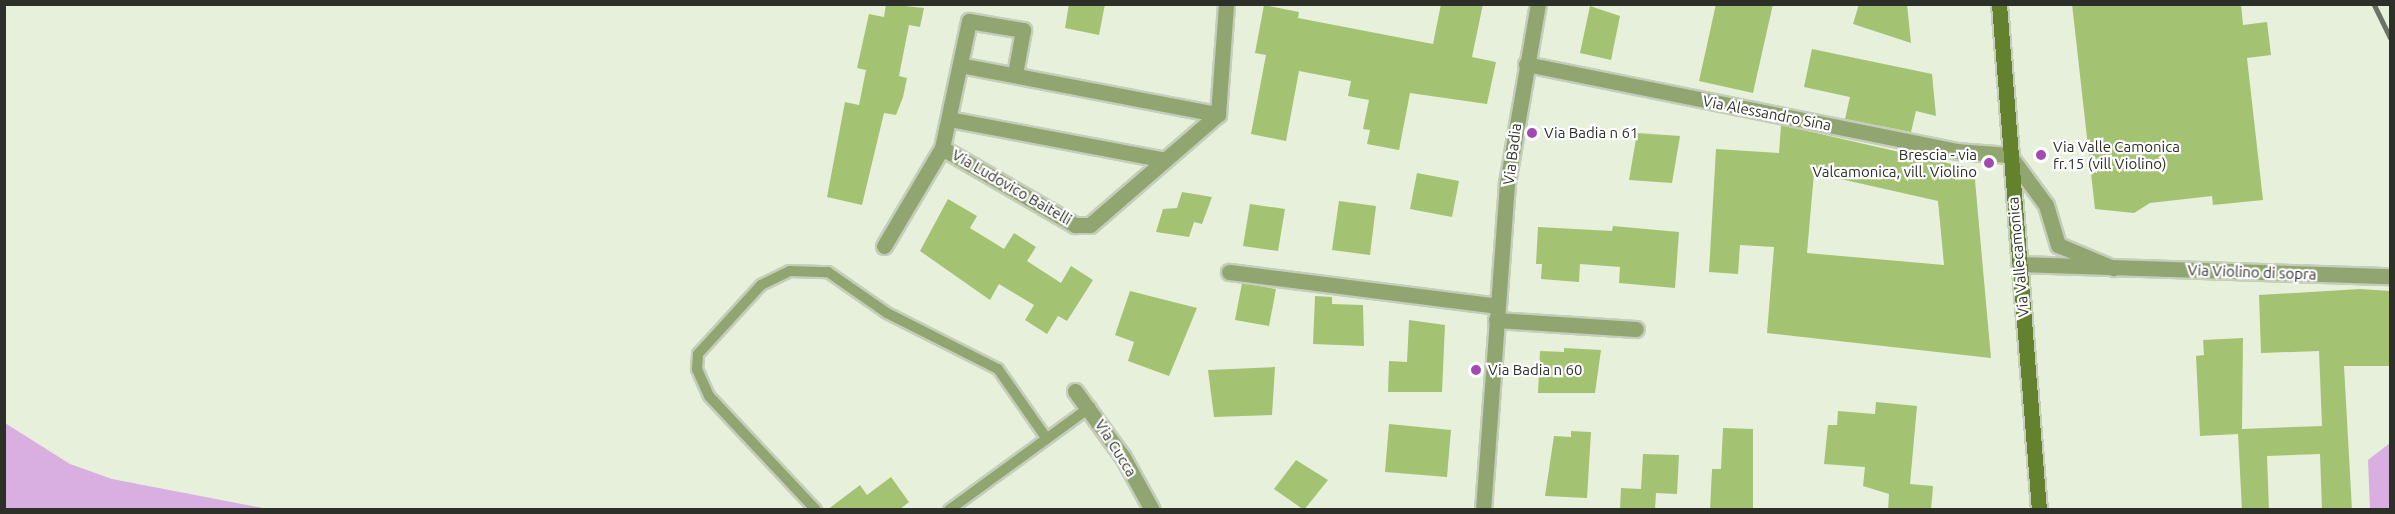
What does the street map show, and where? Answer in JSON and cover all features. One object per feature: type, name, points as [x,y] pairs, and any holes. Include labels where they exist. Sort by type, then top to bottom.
[{"type":"main road","name":"Via Vallecamonica","points":[[1999,4],[2009,155],[2039,510]]},
{"type":"street","points":[[960,65],[1218,114],[1226,4]]},
{"type":"street","name":"Via Badia","points":[[1483,510],[1507,183],[1538,4]]},
{"type":"street","name":"Via Ludovico Baitelli","points":[[884,246],[942,148],[969,21],[1023,30],[1015,74]]},
{"type":"street","name":"Via Alessandro Sina","points":[[1526,64],[1956,151],[2009,155]]},
{"type":"street","name":"Via Ludovico Baitelli","points":[[942,148],[1075,225],[1090,225],[1218,114]]},
{"type":"street","points":[[949,119],[1165,160]]},
{"type":"street","name":"Via Violino di sopra","points":[[2009,155],[2046,205],[2058,244],[2113,268]]},
{"type":"street","name":"Via Violino di sopra","points":[[2019,264],[2391,276]]},
{"type":"street","points":[[1229,272],[1496,313],[1636,329]]},
{"type":"street","name":"Via Cucca","points":[[1075,391],[1090,407],[1152,510]]},
{"type":"lane","points":[[816,510],[709,396],[697,369],[698,354],[761,285],[790,271],[828,272],[887,313],[998,369],[1047,439]]},
{"type":"lane","points":[[949,510],[1090,407]]},
{"type":"shaded area","points":[[5,423],[70,464],[112,479],[268,509],[5,509]]},
{"type":"shaded area","points":[[2390,443],[2390,509],[2370,509],[2368,460]]},
{"type":"building","points":[[886,4],[924,8],[920,27],[909,25],[899,76],[907,78],[903,97],[896,115],[884,113],[862,205],[827,197],[845,102],[859,105],[866,70],[857,68],[869,14],[884,17]]},
{"type":"building","points":[[1069,4],[1105,4],[1099,35],[1065,28]]},
{"type":"building","points":[[1441,4],[1483,4],[1472,57],[1496,62],[1487,104],[1410,93],[1399,150],[1367,144],[1370,130],[1363,129],[1369,100],[1348,96],[1351,81],[1299,71],[1286,141],[1251,134],[1266,55],[1255,53],[1264,5],[1299,12],[1298,18],[1433,44]]},
{"type":"building","points":[[1716,4],[1773,4],[1753,93],[1699,81]]},
{"type":"building","points":[[1859,4],[1907,4],[1911,43],[1853,24]]},
{"type":"building","points":[[2072,4],[2241,4],[2243,25],[2267,22],[2271,55],[2247,58],[2263,200],[2213,205],[2212,196],[2150,203],[2134,213],[2095,209]]},
{"type":"building","points":[[1590,6],[1620,16],[1611,60],[1580,53]]},
{"type":"building","points":[[1812,49],[1932,74],[1936,116],[1916,111],[1911,132],[1845,119],[1850,97],[1804,87]]},
{"type":"building","points":[[1781,125],[1974,169],[1991,358],[1767,333],[1774,247],[1740,245],[1738,274],[1709,272],[1716,149],[1779,153]],"holes":[[[1814,173],[1938,201],[1944,265],[1807,253]]]},
{"type":"building","points":[[1637,133],[1680,136],[1672,183],[1629,180]]},
{"type":"building","points":[[1417,173],[1459,181],[1452,217],[1410,209]]},
{"type":"building","points":[[1182,192],[1212,197],[1202,224],[1194,222],[1189,237],[1156,232],[1163,209],[1177,208]]},
{"type":"building","points":[[948,199],[977,216],[970,228],[1004,249],[1014,233],[1036,247],[1027,261],[1061,283],[1071,266],[1093,280],[1067,321],[1058,316],[1047,334],[1025,320],[1034,305],[999,284],[990,300],[920,251]]},
{"type":"building","points":[[1339,201],[1376,206],[1370,255],[1332,250]]},
{"type":"building","points":[[1250,204],[1285,209],[1278,251],[1243,246]]},
{"type":"building","points":[[1613,226],[1679,232],[1675,288],[1619,283],[1620,267],[1580,264],[1579,282],[1541,279],[1542,264],[1536,264],[1538,227],[1612,231]]},
{"type":"building","points":[[1242,283],[1276,289],[1269,326],[1235,320]]},
{"type":"building","points":[[2360,289],[2391,291],[2391,366],[2344,366],[2352,510],[2322,510],[2320,454],[2267,456],[2269,510],[2242,510],[2238,434],[2200,436],[2196,356],[2204,355],[2203,340],[2243,338],[2242,429],[2322,426],[2319,351],[2261,353],[2259,295]]},
{"type":"building","points":[[1130,291],[1197,308],[1169,376],[1128,361],[1134,342],[1115,335]]},
{"type":"building","points":[[1315,296],[1332,297],[1332,304],[1363,305],[1364,346],[1313,344]]},
{"type":"building","points":[[1409,320],[1445,325],[1442,392],[1388,392],[1389,361],[1407,362]]},
{"type":"building","points":[[1564,348],[1601,350],[1595,393],[1538,393],[1540,351],[1564,352]]},
{"type":"building","points":[[1275,367],[1272,415],[1214,417],[1208,370]]},
{"type":"building","points":[[1876,402],[1917,406],[1910,484],[1933,486],[1931,510],[1888,510],[1889,494],[1863,486],[1865,467],[1824,464],[1828,425],[1837,425],[1838,411],[1875,414]]},
{"type":"building","points":[[1389,424],[1451,430],[1447,477],[1385,472]]},
{"type":"building","points":[[1723,428],[1753,429],[1753,510],[1710,510],[1712,469],[1721,469]]},
{"type":"building","points":[[1571,431],[1591,432],[1587,498],[1545,496],[1554,436],[1571,437]]},
{"type":"building","points":[[1643,454],[1679,455],[1677,494],[1656,493],[1655,510],[1620,510],[1621,488],[1641,489]]},
{"type":"building","points":[[1296,460],[1328,480],[1304,510],[1274,489]]},
{"type":"building","points":[[891,477],[909,502],[899,510],[827,510],[860,485],[867,495]]},
{"type":"railway","points":[[2374,4],[2390,37]]},
{"type":"place","name":"Via Badia n 61","points":[[1532,133]]},
{"type":"place","name":"Via Valle Camonica fr.15 (vill Violino)","points":[[2041,155]]},
{"type":"place","name":"Brescia - via Valcamonica, vill. Violino","points":[[1989,163]]},
{"type":"place","name":"Via Badia n 60","points":[[1476,370]]}]
